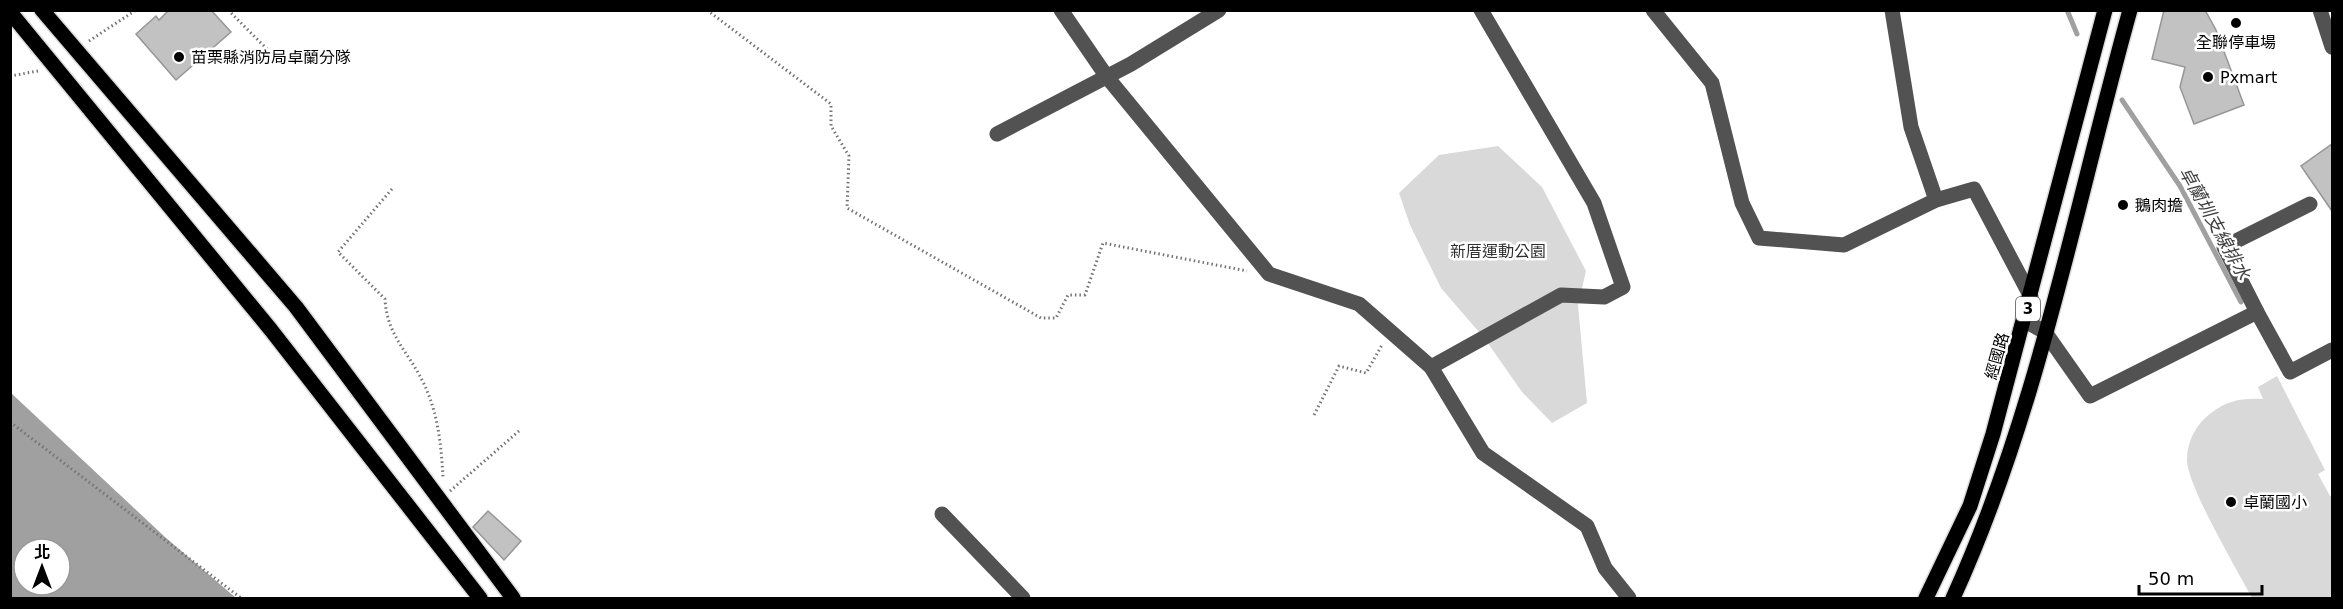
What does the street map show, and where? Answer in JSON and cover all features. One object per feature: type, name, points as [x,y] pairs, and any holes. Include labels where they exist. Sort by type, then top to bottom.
[{"type":"main road","points":[[42,10],[296,308],[513,598]]},
{"type":"main road","name":"經國路","points":[[1926,598],[1970,506],[2025,321],[2105,10]]},
{"type":"main road","name":"3","points":[[1953,598],[1980,540],[2006,468],[2045,332],[2130,10]]},
{"type":"main road","points":[[10,12],[271,330],[480,598]]},
{"type":"street","points":[[1061,10],[1107,76],[1269,274],[1359,304],[1431,367],[1483,453],[1587,526],[1605,568],[1629,598]]},
{"type":"street","points":[[997,134],[1107,76],[1219,10]]},
{"type":"street","points":[[1431,367],[1562,295],[1604,297],[1623,287],[1594,203],[1481,10]]},
{"type":"street","points":[[1653,10],[1712,83],[1742,203],[1759,238],[1844,245],[1936,200],[1974,189],[2031,297]]},
{"type":"street","points":[[1892,10],[1911,127],[1936,200]]},
{"type":"street","points":[[2320,10],[2332,47]]},
{"type":"street","points":[[2310,204],[2224,247],[2290,372],[2332,351]]},
{"type":"street","points":[[2025,321],[2045,332],[2090,396],[2257,312]]},
{"type":"street","points":[[942,514],[1023,598]]},
{"type":"path","points":[[228,10],[271,53]]},
{"type":"path","points":[[707,10],[831,104],[831,126],[849,156],[847,208],[1041,318],[1056,318],[1068,295],[1085,295],[1103,243],[1212,266],[1269,274]]},
{"type":"path","points":[[392,189],[338,252],[385,299],[386,320],[424,383],[440,431],[445,496],[519,431]]},
{"type":"path","points":[[1314,415],[1339,366],[1366,373],[1390,331]]},
{"type":"path","points":[[10,422],[241,598]]},
{"type":"green space","name":"新厝運動公園","points":[[1498,146],[1542,187],[1586,271],[1578,305],[1587,403],[1552,423],[1522,392],[1485,339],[1441,288],[1410,225],[1399,193],[1439,155]]},
{"type":"green space","points":[[2277,376],[2325,470],[2318,474],[2332,496],[2332,598],[2252,598],[2204,508],[2189,472],[2187,460],[2189,446],[2201,422],[2229,403],[2263,399],[2258,387]]},
{"type":"shaded area","points":[[11,393],[165,537],[236,598],[11,598]]},
{"type":"building","name":"苗栗縣消防局卓蘭分隊","points":[[169,10],[211,10],[231,32],[176,80],[136,34],[156,16],[159,20]]},
{"type":"building","name":"Pxmart","points":[[2164,10],[2205,10],[2216,30],[2244,105],[2194,124],[2180,87],[2185,67],[2152,59]]},
{"type":"building","points":[[2332,144],[2332,211],[2301,166]]},
{"type":"building","points":[[488,511],[521,541],[504,560],[473,527]]},
{"type":"waterway","name":"卓蘭圳支線排水","points":[[2067,10],[2077,34]]},
{"type":"waterway","name":"卓蘭圳支線排水","points":[[2122,100],[2180,186],[2241,302]]},
{"type":"place","name":"全聯停車場","points":[[2236,23]]},
{"type":"place","name":"苗栗縣消防局卓蘭分隊","points":[[179,57]]},
{"type":"place","name":"Pxmart","points":[[2208,77]]},
{"type":"place","name":"鵝肉擔","points":[[2123,205]]},
{"type":"place","name":"卓蘭國小","points":[[2231,502]]}]
